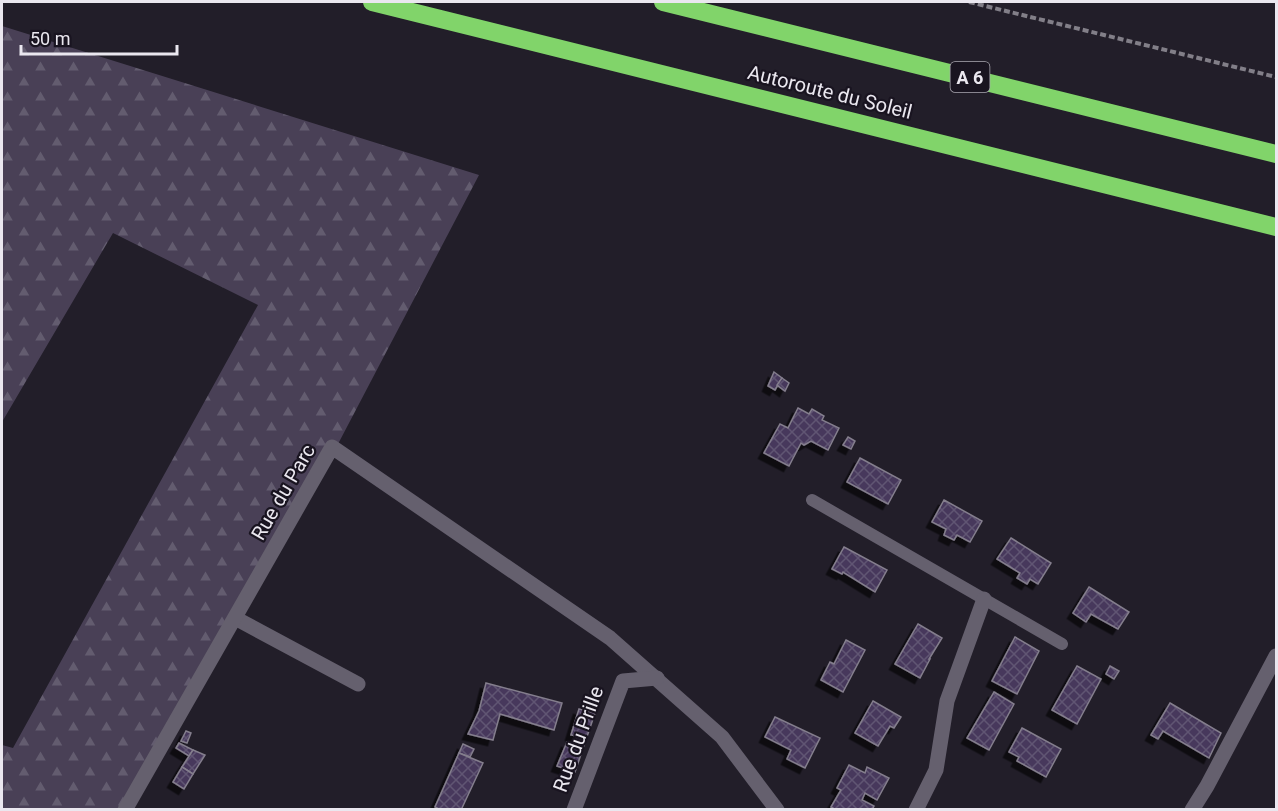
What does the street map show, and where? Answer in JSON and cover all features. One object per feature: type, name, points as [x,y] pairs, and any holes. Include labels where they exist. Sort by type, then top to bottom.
[{"type":"highway","name":"Autoroute du Soleil","points":[[372,2],[1276,227]]},
{"type":"highway","name":"A 6","points":[[663,2],[1276,154]]},
{"type":"street","name":"Rue du Parc","points":[[125,810],[332,447],[610,638],[657,678]]},
{"type":"street","points":[[916,810],[936,770],[947,701],[984,599]]},
{"type":"street","points":[[235,618],[358,684]]},
{"type":"street","points":[[1192,810],[1276,656]]},
{"type":"street","points":[[657,678],[722,737],[777,810]]},
{"type":"street","name":"Rue du Prille","points":[[574,810],[622,681],[657,678]]},
{"type":"lane","points":[[812,500],[1062,644]]},
{"type":"path","points":[[969,2],[1276,77]]},
{"type":"green space","points":[[2,26],[479,175],[338,444],[126,809],[2,809],[2,745],[13,748],[258,305],[113,233],[2,422]]},
{"type":"building","points":[[774,372],[782,378],[775,390],[768,386]]},
{"type":"building","points":[[782,378],[789,383],[785,391],[777,385]]},
{"type":"building","points":[[798,408],[809,414],[812,409],[824,416],[822,420],[839,428],[828,450],[811,441],[804,445],[801,443],[789,466],[764,453],[780,424],[788,428]]},
{"type":"building","points":[[848,437],[855,441],[851,449],[843,445]]},
{"type":"building","points":[[860,458],[901,480],[888,504],[847,482]]},
{"type":"building","points":[[944,500],[982,521],[970,542],[957,535],[954,540],[944,535],[946,529],[932,522]]},
{"type":"building","points":[[1011,538],[1051,563],[1038,584],[1030,579],[1027,584],[1017,578],[1020,573],[997,559]]},
{"type":"building","points":[[844,547],[887,570],[875,592],[843,572],[842,574],[832,569]]},
{"type":"building","points":[[1089,587],[1129,612],[1118,629],[1091,614],[1086,622],[1073,613]]},
{"type":"building","points":[[918,624],[942,638],[920,678],[895,664]]},
{"type":"building","points":[[1015,637],[1039,651],[1017,694],[992,681]]},
{"type":"building","points":[[846,640],[865,650],[843,692],[821,680],[830,662],[834,664]]},
{"type":"building","points":[[1077,666],[1101,679],[1077,724],[1052,710]]},
{"type":"building","points":[[1110,666],[1119,671],[1114,679],[1106,674]]},
{"type":"building","points":[[486,683],[562,703],[554,730],[500,714],[493,740],[468,734],[479,711]]},
{"type":"building","points":[[994,692],[1014,704],[989,750],[967,738]]},
{"type":"building","points":[[873,701],[901,717],[894,728],[890,726],[878,746],[855,733]]},
{"type":"building","points":[[1170,703],[1221,733],[1209,758],[1163,731],[1158,739],[1151,735]]},
{"type":"building","points":[[579,709],[595,713],[575,772],[557,766],[567,742],[574,745],[577,736],[571,735]]},
{"type":"building","points":[[775,717],[820,738],[805,768],[787,759],[791,750],[765,737]]},
{"type":"building","points":[[1022,728],[1061,749],[1046,777],[1017,761],[1019,757],[1009,752]]},
{"type":"building","points":[[186,731],[191,733],[187,743],[181,741]]},
{"type":"building","points":[[179,743],[193,750],[189,756],[176,748]]},
{"type":"building","points":[[463,744],[474,749],[470,757],[459,753]]},
{"type":"building","points":[[193,750],[205,755],[193,774],[182,767]]},
{"type":"building","points":[[459,753],[483,763],[461,810],[441,810],[435,807]]},
{"type":"building","points":[[849,765],[865,773],[867,767],[889,778],[877,800],[865,793],[862,800],[874,806],[872,810],[836,810],[831,807],[841,790],[837,788]]},
{"type":"building","points":[[182,767],[193,774],[184,789],[173,782]]}]
